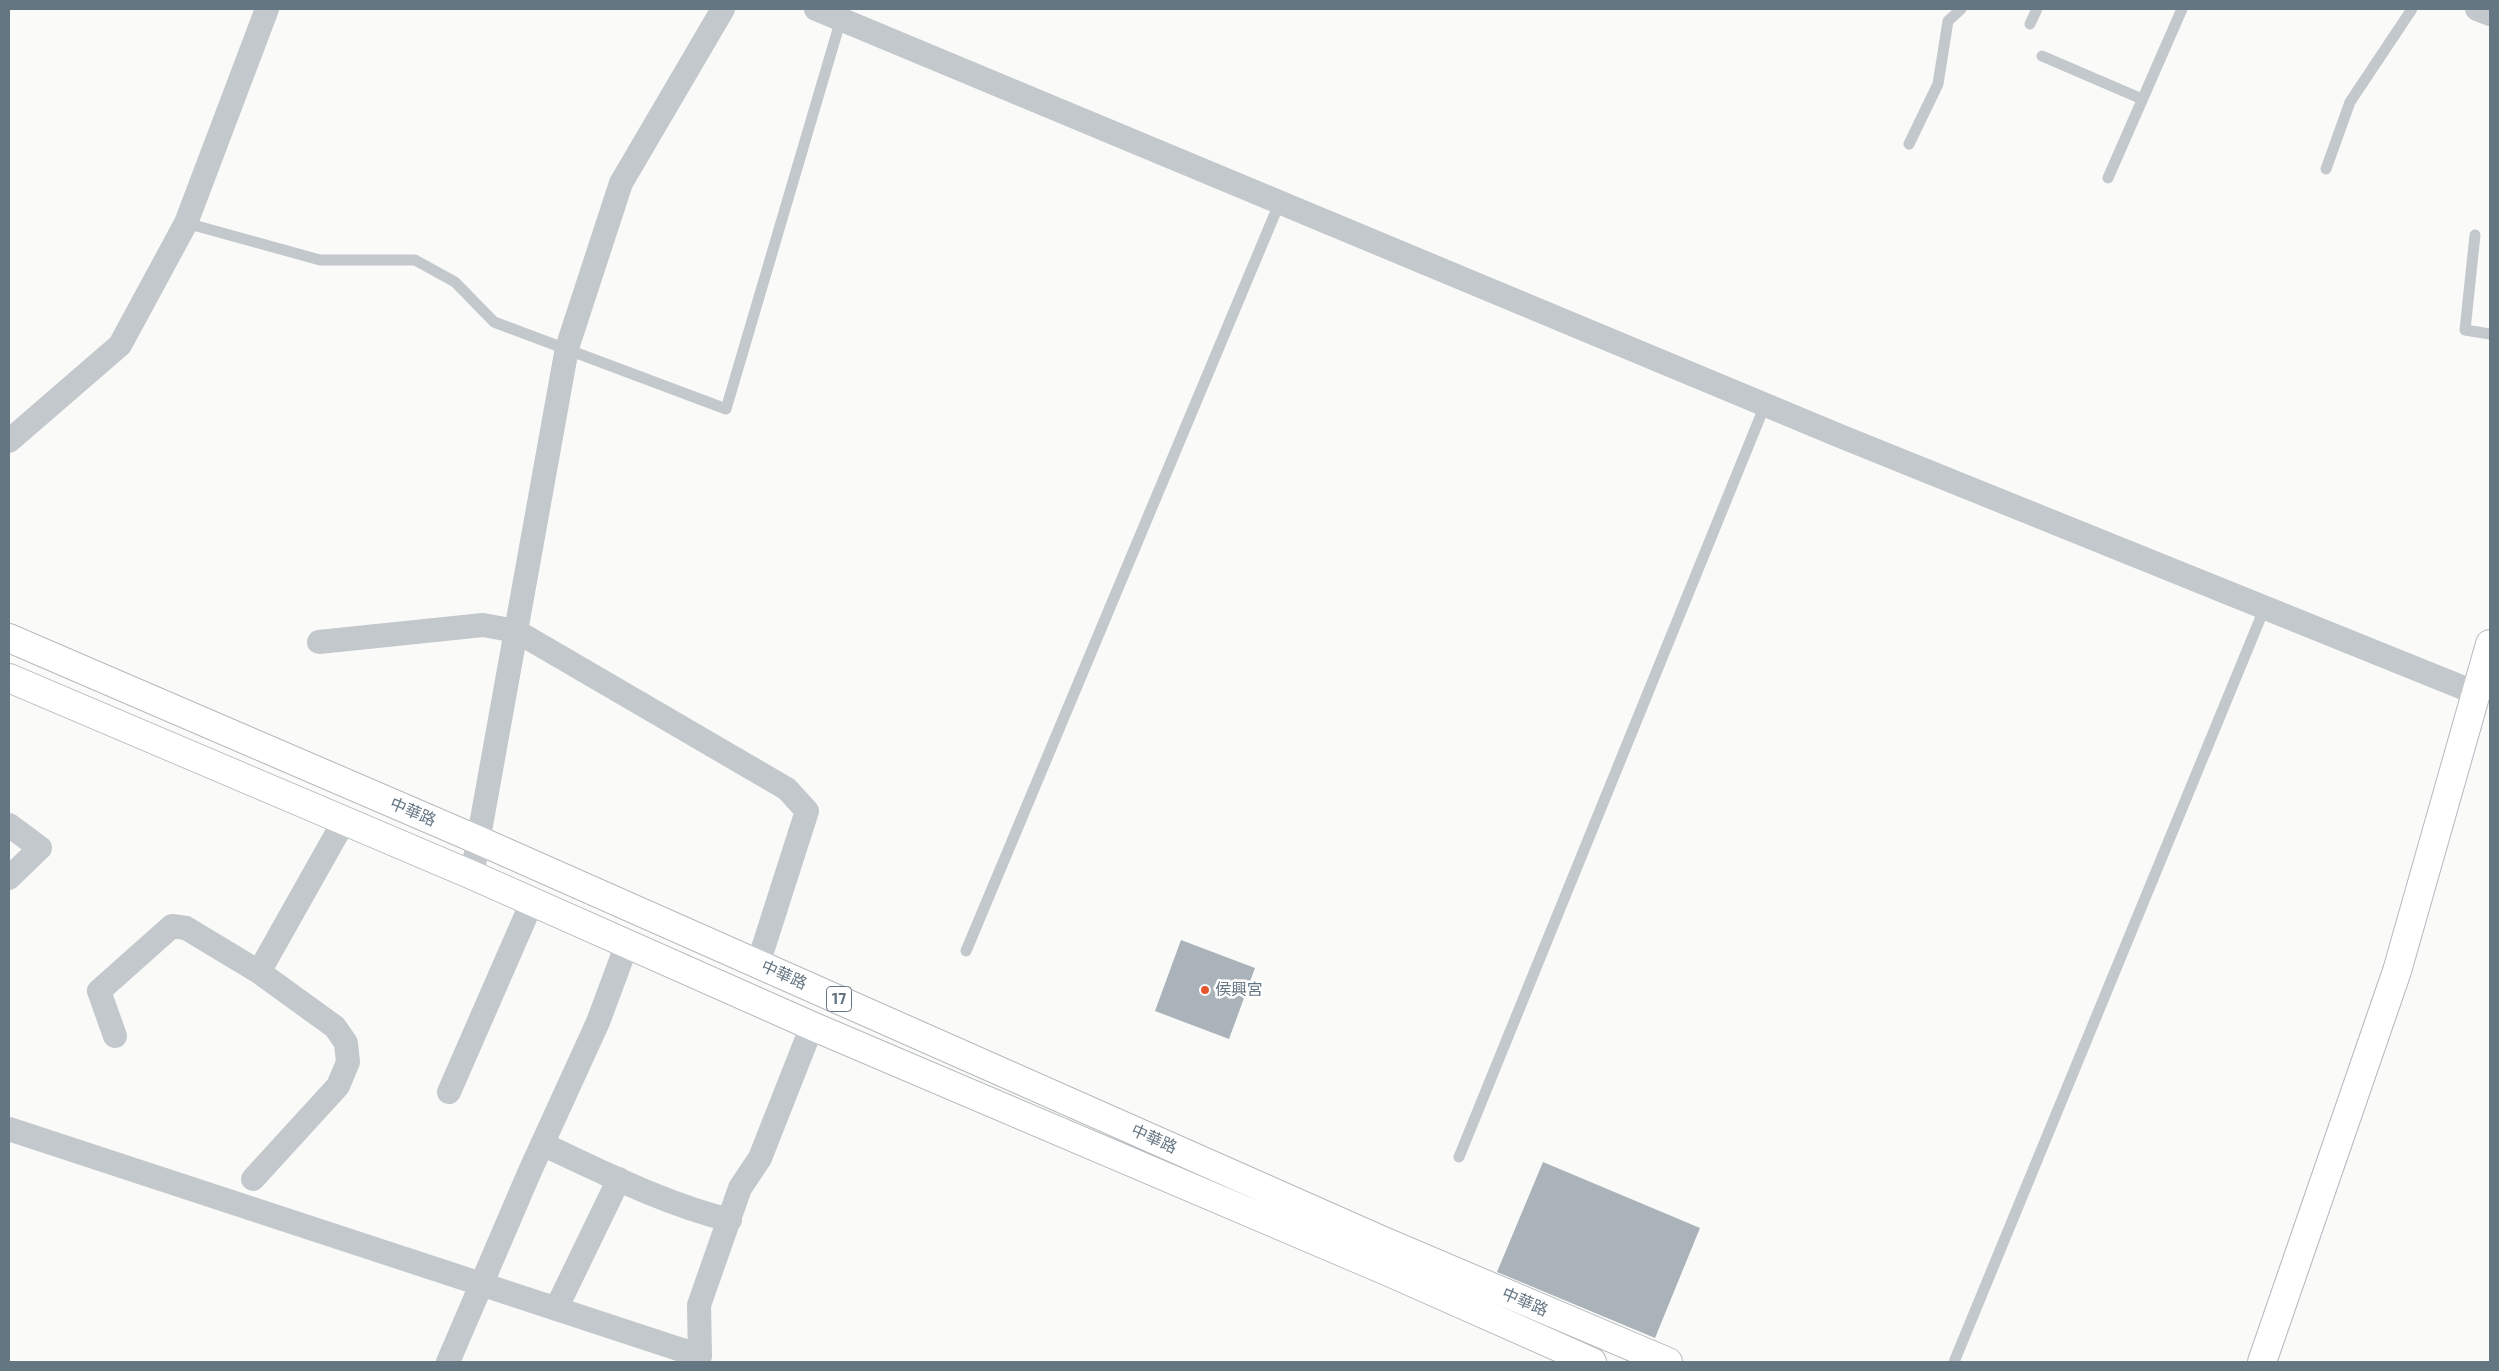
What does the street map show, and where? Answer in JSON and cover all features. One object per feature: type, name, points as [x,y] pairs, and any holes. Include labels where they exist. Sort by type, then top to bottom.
[{"type":"main road","name":"中華路","points":[[9,638],[478,840],[1381,1240],[1668,1362]]},
{"type":"main road","points":[[2262,1362],[2397,971],[2490,644]]},
{"type":"main road","name":"中華路","points":[[10,680],[472,875],[812,1026],[1370,1264],[1592,1362]]},
{"type":"street","points":[[9,441],[120,345],[186,223],[267,9]]},
{"type":"street","points":[[472,875],[567,348],[621,183],[724,9]]},
{"type":"street","points":[[816,9],[1764,405],[2476,693]]},
{"type":"street","points":[[2477,9],[2490,14]]},
{"type":"street","points":[[319,642],[483,624],[516,631],[786,789],[806,811],[758,964]]},
{"type":"street","points":[[259,972],[344,821]]},
{"type":"street","points":[[9,825],[40,848],[9,878]]},
{"type":"street","points":[[449,1092],[532,902]]},
{"type":"street","points":[[116,1036],[99,991],[172,926],[186,928],[259,972],[335,1026],[346,1043],[348,1062],[338,1086],[253,1180]]},
{"type":"street","points":[[448,1362],[542,1144],[598,1022],[627,944]]},
{"type":"street","points":[[9,1129],[482,1284],[700,1359],[699,1305],[740,1188],[760,1158],[812,1026]]},
{"type":"street","points":[[542,1144],[703,1214],[730,1220]]},
{"type":"street","points":[[556,1309],[619,1179]]},
{"type":"lane","points":[[1909,144],[1938,84],[1948,21],[1961,9]]},
{"type":"lane","points":[[2030,24],[2037,9]]},
{"type":"lane","points":[[2108,178],[2182,9]]},
{"type":"lane","points":[[2326,170],[2350,102],[2412,9]]},
{"type":"lane","points":[[186,223],[320,260],[415,260],[455,282],[494,322],[726,409],[842,20]]},
{"type":"lane","points":[[2042,56],[2142,100]]},
{"type":"lane","points":[[966,951],[1279,204]]},
{"type":"lane","points":[[2475,235],[2465,330],[2490,334]]},
{"type":"lane","points":[[1459,1158],[1764,405]]},
{"type":"lane","points":[[1954,1362],[2265,607]]},
{"type":"building","name":"侯興宮","points":[[1181,940],[1255,968],[1229,1039],[1155,1011]]},
{"type":"building","points":[[1543,1162],[1700,1228],[1655,1338],[1497,1272]]},
{"type":"place","name":"侯興宮","points":[[1205,990]]}]
